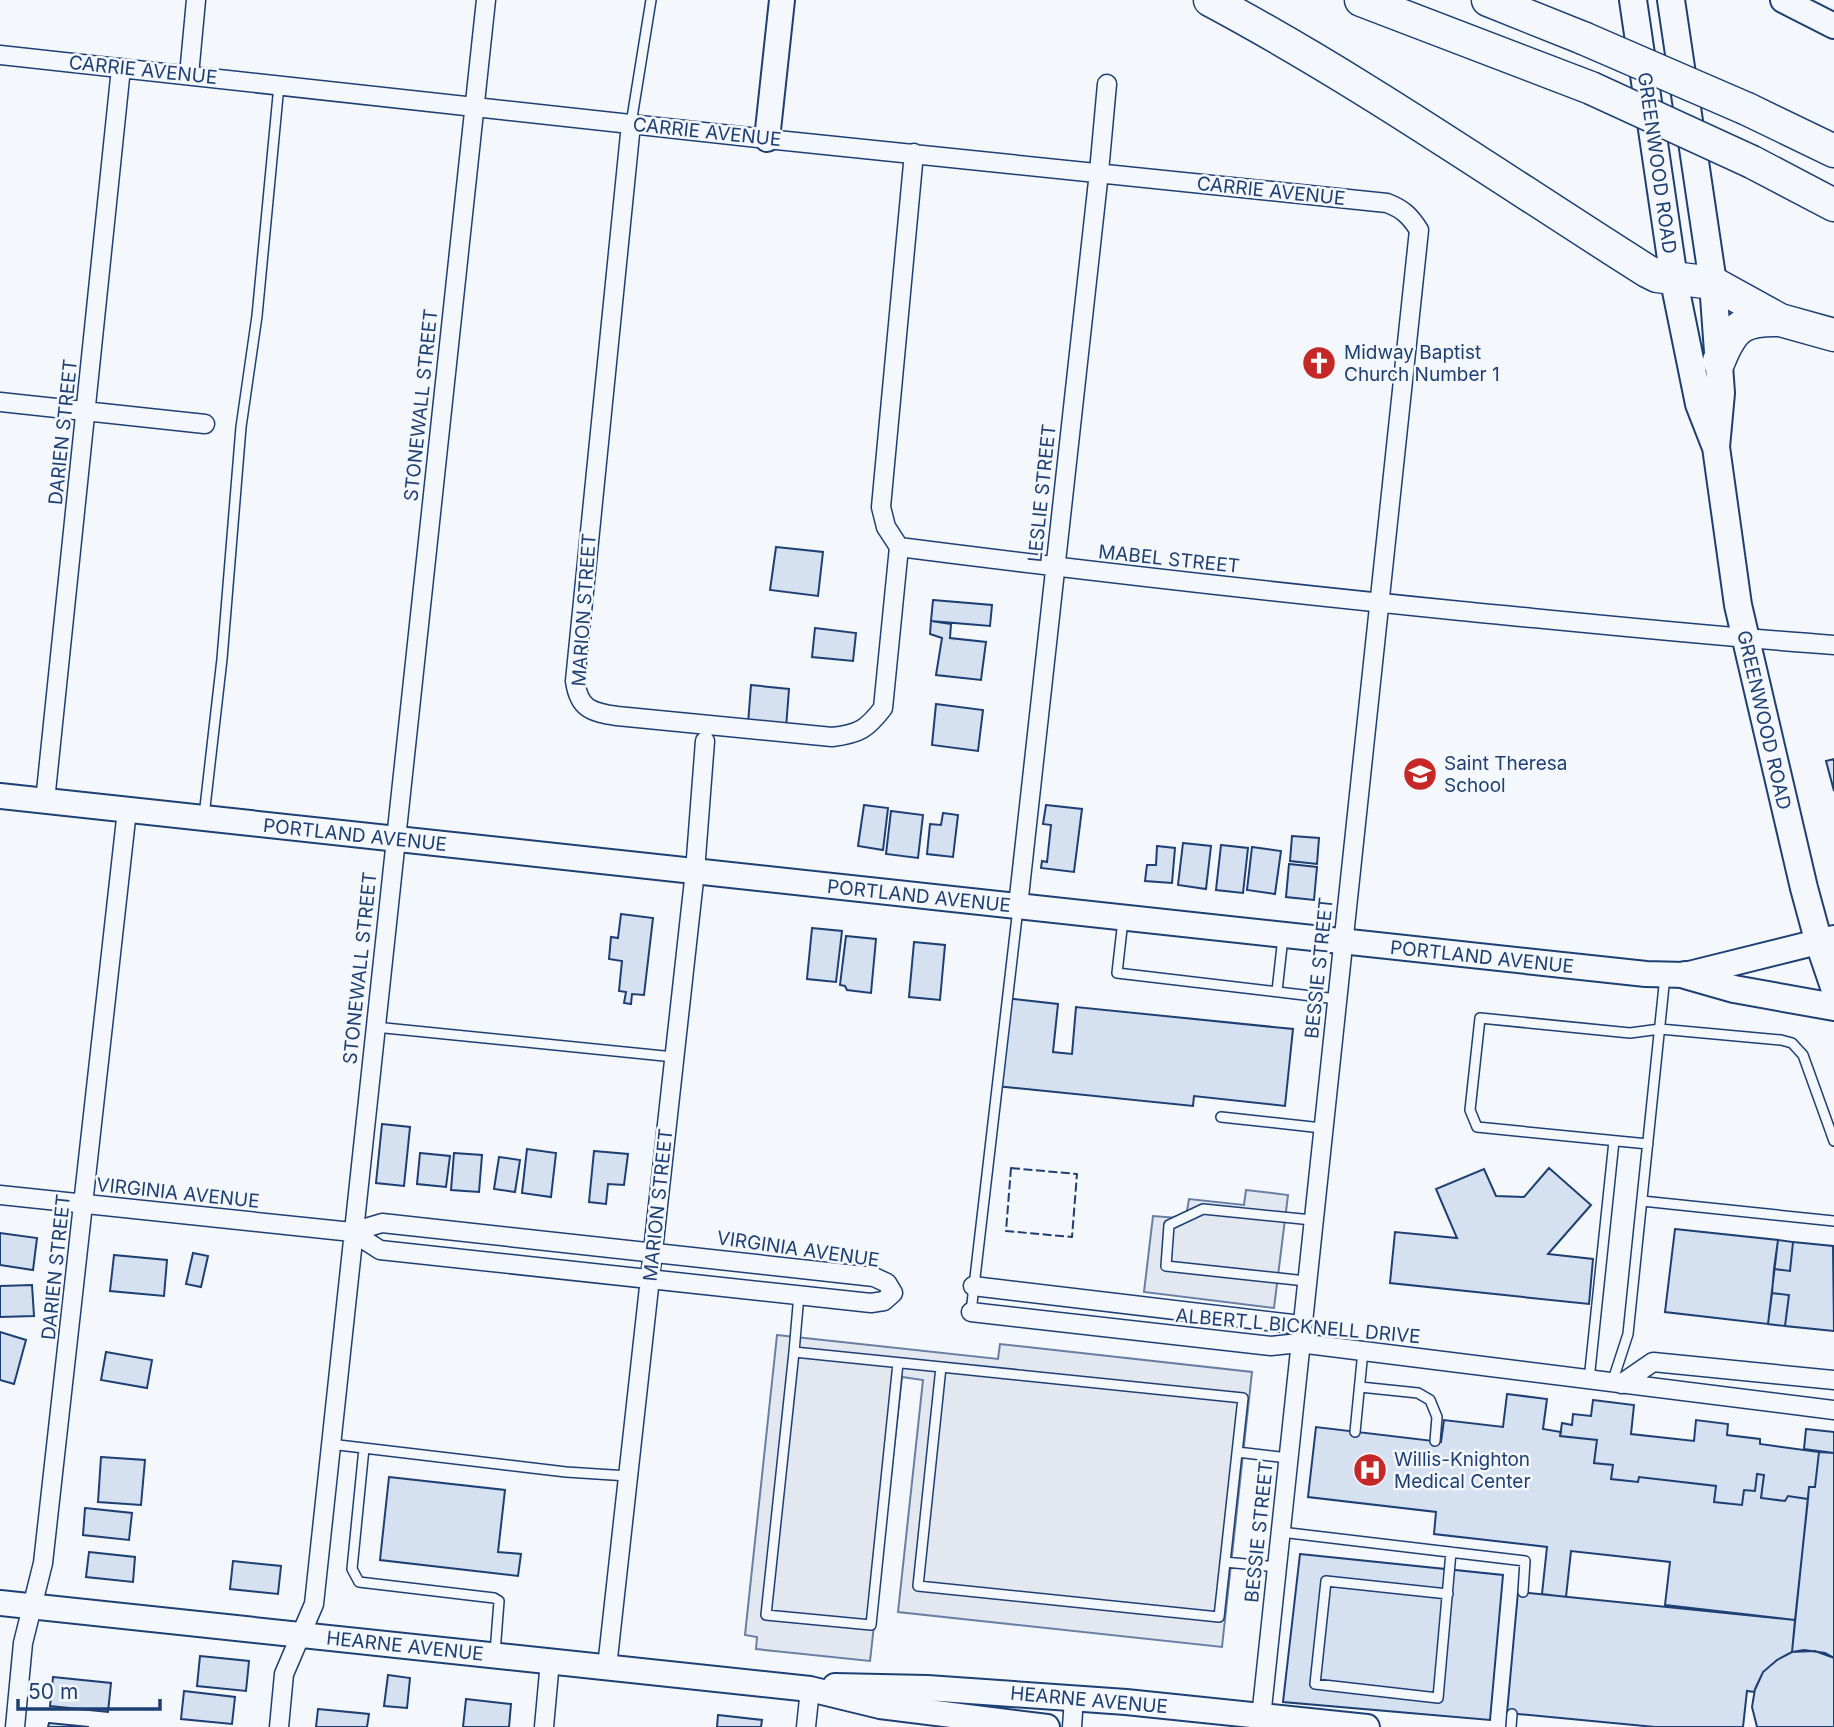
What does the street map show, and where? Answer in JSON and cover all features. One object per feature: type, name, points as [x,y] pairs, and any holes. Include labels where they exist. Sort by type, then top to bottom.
[{"type":"highway","points":[[1210,0],[1365,91],[1647,271],[1657,276],[1713,283],[1780,320]]},
{"type":"highway","points":[[1361,0],[1591,88],[1752,162],[1834,205]]},
{"type":"highway","points":[[1488,0],[1747,109],[1834,151]]},
{"type":"highway","points":[[1719,361],[1733,332],[1749,321],[1780,320],[1834,335]]},
{"type":"main road","name":"GREENWOOD ROAD","points":[[1633,0],[1674,278],[1699,404],[1716,447],[1744,639],[1826,941],[1834,988]]},
{"type":"main road","name":"GREENWOOD ROAD","points":[[1671,0],[1713,283],[1721,393],[1716,447]]},
{"type":"main road","points":[[1675,975],[1834,1007]]},
{"type":"street","points":[[188,75],[196,0]]},
{"type":"street","name":"STONEWALL STREET","points":[[279,1727],[284,1674],[314,1604],[486,0]]},
{"type":"street","points":[[767,139],[782,0]]},
{"type":"street","points":[[1783,0],[1834,26]]},
{"type":"street","name":"CARRIE AVENUE","points":[[0,55],[767,139],[1387,203],[1411,216]]},
{"type":"street","name":"DARIEN STREET","points":[[45,801],[121,68]]},
{"type":"street","name":"LESLIE STREET","points":[[1018,906],[1107,84]]},
{"type":"street","name":"MARION STREET","points":[[631,124],[575,681],[577,695],[585,706],[596,712],[617,716],[832,737],[853,735],[870,725],[883,708],[899,547]]},
{"type":"street","points":[[899,547],[886,527],[881,507],[915,153]]},
{"type":"street","name":"BESSIE STREET","points":[[1261,1721],[1419,230],[1411,216]]},
{"type":"street","points":[[0,402],[205,424]]},
{"type":"street","name":"MABEL STREET","points":[[899,547],[1380,603],[1744,639],[1834,645]]},
{"type":"street","name":"MARION STREET","points":[[607,1667],[695,871],[705,741]]},
{"type":"street","name":"PORTLAND AVENUE","points":[[0,796],[1343,942],[1675,975],[1826,941]]},
{"type":"street","name":"DARIEN STREET","points":[[15,1727],[23,1643],[43,1563],[127,810]]},
{"type":"street","name":"VIRGINIA AVENUE","points":[[0,1195],[352,1233],[382,1223],[652,1252],[874,1277],[887,1283],[893,1293],[884,1301],[871,1303],[380,1250],[352,1233]]},
{"type":"street","name":"ALBERT L BICKNELL DRIVE","points":[[974,1286],[1300,1334],[1363,1351],[1834,1410]]},
{"type":"street","name":"ALBERT L BICKNELL DRIVE","points":[[971,1312],[1271,1346],[1300,1334]]},
{"type":"street","points":[[1616,1383],[1653,1362],[1834,1380]]},
{"type":"street","name":"HEARNE AVENUE","points":[[0,1603],[810,1689],[880,1706],[1046,1727]]},
{"type":"street","points":[[544,1727],[550,1661]]},
{"type":"street","name":"HEARNE AVENUE","points":[[810,1689],[843,1685],[903,1687],[1074,1698],[1261,1721],[1367,1727]]},
{"type":"street","points":[[806,1727],[810,1689]]},
{"type":"street","points":[[1072,1727],[1074,1698]]},
{"type":"lane","points":[[631,124],[651,0]]},
{"type":"lane","points":[[204,818],[222,659],[241,427],[258,302],[279,85]]},
{"type":"lane","points":[[971,1312],[1018,906]]},
{"type":"lane","points":[[1123,918],[1117,973],[1336,999]]},
{"type":"lane","points":[[1277,991],[1283,935]]},
{"type":"lane","points":[[1616,1383],[1628,1334],[1660,1029],[1675,975]]},
{"type":"lane","points":[[1648,1144],[1477,1127],[1470,1111],[1480,1018],[1630,1033],[1660,1029],[1781,1040],[1792,1044],[1803,1055],[1834,1141]]},
{"type":"lane","points":[[375,1027],[674,1058]]},
{"type":"lane","points":[[1221,1117],[1322,1128]]},
{"type":"lane","points":[[1590,1380],[1614,1141]]},
{"type":"lane","points":[[1642,1201],[1834,1221]]},
{"type":"lane","points":[[1306,1281],[1166,1266],[1169,1225],[1203,1209],[1312,1220]]},
{"type":"lane","points":[[799,1294],[766,1615],[871,1625],[898,1363]]},
{"type":"lane","points":[[1355,1432],[1363,1351]]},
{"type":"lane","points":[[794,1352],[898,1363],[941,1367],[1243,1398],[1219,1617],[918,1586],[941,1367]]},
{"type":"lane","points":[[1360,1387],[1418,1393],[1430,1400],[1437,1417],[1435,1441]]},
{"type":"lane","points":[[330,1444],[566,1472],[628,1476]]},
{"type":"lane","points":[[364,1448],[352,1569],[355,1576],[359,1582],[494,1598],[499,1601],[495,1655]]},
{"type":"lane","points":[[1237,1452],[1288,1458]]},
{"type":"lane","points":[[1280,1532],[1525,1561],[1523,1592]]},
{"type":"lane","points":[[1448,1594],[1326,1581],[1315,1684],[1438,1698],[1448,1594],[1451,1552]]},
{"type":"lane","points":[[1224,1562],[1277,1567]]},
{"type":"lane","points":[[1511,1727],[1512,1714]]},
{"type":"shaded area","points":[[1246,1190],[1288,1195],[1274,1308],[1144,1292],[1153,1216],[1178,1218],[1187,1211],[1189,1199],[1244,1205]]},
{"type":"shaded area","points":[[777,1335],[998,1359],[1000,1344],[1252,1372],[1222,1647],[898,1612],[923,1380],[902,1377],[870,1661],[756,1649],[757,1637],[745,1635]]},
{"type":"building","points":[[776,547],[823,552],[818,596],[770,590]]},
{"type":"building","points":[[933,600],[992,605],[990,626],[931,621]]},
{"type":"building","points":[[931,621],[951,624],[950,638],[986,642],[981,680],[936,675],[942,638],[930,634]]},
{"type":"building","points":[[815,628],[856,633],[853,661],[812,657]]},
{"type":"building","points":[[751,685],[789,689],[786,728],[748,724]]},
{"type":"building","points":[[936,704],[983,710],[978,751],[932,745]]},
{"type":"building","points":[[1834,759],[1834,791],[1826,761]]},
{"type":"building","points":[[864,805],[888,808],[883,850],[858,846]]},
{"type":"building","points":[[1046,805],[1082,809],[1074,872],[1041,868],[1042,861],[1047,862],[1051,825],[1043,824]]},
{"type":"building","points":[[891,811],[923,815],[918,858],[886,854]]},
{"type":"building","points":[[943,813],[958,815],[953,857],[927,854],[930,824],[941,825]]},
{"type":"building","points":[[1292,836],[1319,838],[1317,864],[1290,861]]},
{"type":"building","points":[[1183,843],[1211,846],[1206,889],[1178,885]]},
{"type":"building","points":[[1221,845],[1248,848],[1243,893],[1216,890]]},
{"type":"building","points":[[1157,846],[1175,848],[1172,883],[1145,881],[1147,865],[1156,865]]},
{"type":"building","points":[[1252,847],[1281,851],[1275,894],[1247,890]]},
{"type":"building","points":[[1289,864],[1317,867],[1314,900],[1286,897]]},
{"type":"building","points":[[621,914],[653,918],[644,995],[632,994],[631,1004],[624,1003],[626,992],[619,991],[622,961],[609,959],[611,937],[618,938]]},
{"type":"building","points":[[812,928],[842,931],[836,982],[807,979]]},
{"type":"building","points":[[846,936],[876,939],[871,993],[847,990],[840,985]]},
{"type":"building","points":[[914,942],[945,945],[940,1000],[909,997]]},
{"type":"building","points":[[1005,998],[1058,1004],[1053,1052],[1072,1054],[1076,1007],[1293,1029],[1285,1106],[1194,1096],[1193,1106],[996,1086]]},
{"type":"building","points":[[382,1124],[410,1127],[404,1186],[376,1183]]},
{"type":"building","points":[[527,1149],[556,1153],[551,1197],[522,1193]]},
{"type":"building","points":[[594,1151],[628,1154],[624,1185],[608,1184],[606,1204],[589,1202]]},
{"type":"building","points":[[420,1153],[450,1156],[446,1187],[417,1184]]},
{"type":"building","points":[[454,1153],[482,1155],[479,1192],[451,1190]]},
{"type":"building","points":[[499,1157],[520,1160],[515,1192],[494,1189]]},
{"type":"building","points":[[1549,1168],[1591,1205],[1548,1254],[1593,1259],[1589,1304],[1390,1283],[1395,1232],[1457,1238],[1436,1189],[1484,1169],[1496,1196],[1524,1197]]},
{"type":"building","points":[[1675,1229],[1778,1240],[1768,1324],[1665,1312]]},
{"type":"building","points":[[0,1233],[37,1238],[33,1270],[0,1265]]},
{"type":"building","points":[[1778,1240],[1793,1242],[1790,1271],[1774,1269]]},
{"type":"building","points":[[1793,1242],[1833,1246],[1834,1331],[1785,1326],[1789,1295],[1772,1293],[1774,1269],[1790,1271]]},
{"type":"building","points":[[193,1253],[208,1256],[201,1287],[186,1284]]},
{"type":"building","points":[[114,1255],[167,1260],[164,1296],[110,1291]]},
{"type":"building","points":[[32,1285],[34,1316],[0,1317],[0,1286]]},
{"type":"building","points":[[1772,1293],[1789,1295],[1785,1326],[1768,1324]]},
{"type":"building","points":[[0,1332],[26,1340],[14,1384],[0,1380]]},
{"type":"building","points":[[106,1352],[152,1360],[147,1388],[101,1380]]},
{"type":"building","points":[[1507,1394],[1547,1399],[1543,1429],[1561,1432],[1560,1436],[1597,1440],[1594,1463],[1613,1465],[1611,1479],[1638,1482],[1639,1477],[1716,1486],[1714,1502],[1742,1505],[1744,1490],[1755,1491],[1757,1474],[1764,1475],[1761,1498],[1785,1501],[1788,1496],[1808,1499],[1795,1620],[1665,1605],[1670,1562],[1571,1551],[1566,1597],[1542,1594],[1547,1547],[1434,1534],[1436,1512],[1308,1497],[1316,1427],[1441,1442],[1444,1420],[1503,1427]]},
{"type":"building","points":[[1593,1400],[1634,1405],[1631,1434],[1694,1441],[1696,1420],[1728,1424],[1727,1435],[1760,1439],[1760,1444],[1819,1452],[1815,1487],[1809,1487],[1808,1499],[1788,1496],[1785,1501],[1761,1498],[1764,1475],[1757,1474],[1755,1491],[1744,1490],[1742,1505],[1714,1502],[1716,1486],[1639,1477],[1638,1482],[1611,1479],[1613,1465],[1594,1463],[1597,1440],[1560,1436],[1562,1423],[1572,1425],[1573,1414],[1591,1416]]},
{"type":"building","points":[[1806,1429],[1834,1432],[1834,1453],[1804,1449]]},
{"type":"building","points":[[1819,1452],[1834,1453],[1834,1658],[1815,1651],[1792,1652],[1809,1487],[1815,1487]]},
{"type":"building","points":[[101,1457],[145,1460],[141,1505],[98,1502]]},
{"type":"building","points":[[389,1477],[505,1490],[498,1552],[521,1554],[518,1576],[380,1560]]},
{"type":"building","points":[[85,1508],[132,1513],[129,1540],[83,1535]]},
{"type":"building","points":[[89,1552],[135,1557],[133,1582],[86,1577]]},
{"type":"building","points":[[1300,1554],[1503,1575],[1490,1720],[1283,1702]]},
{"type":"building","points":[[233,1561],[281,1566],[278,1594],[230,1589]]},
{"type":"building","points":[[1518,1592],[1795,1620],[1792,1652],[1763,1672],[1754,1692],[1747,1691],[1743,1727],[1655,1727],[1507,1713]]},
{"type":"building","points":[[1804,1650],[1825,1653],[1834,1658],[1834,1727],[1757,1727],[1752,1707],[1755,1689],[1763,1672],[1777,1660],[1792,1652]]},
{"type":"building","points":[[200,1656],[249,1661],[246,1691],[197,1686]]},
{"type":"building","points":[[388,1675],[410,1678],[407,1708],[384,1706]]},
{"type":"building","points":[[53,1677],[111,1683],[108,1712],[50,1706]]},
{"type":"building","points":[[184,1691],[235,1697],[232,1724],[181,1719]]},
{"type":"building","points":[[466,1699],[511,1704],[509,1727],[463,1727]]},
{"type":"building","points":[[318,1709],[369,1714],[367,1727],[316,1727]]},
{"type":"building","points":[[718,1715],[762,1720],[761,1727],[717,1727]]},
{"type":"building","points":[[49,1723],[89,1727],[48,1727]]},
{"type":"fence","points":[[1011,1168],[1077,1174],[1072,1237],[1006,1231],[1011,1168]]},
{"type":"place","name":"Midway Baptist Church Number 1","points":[[1319,363]]},
{"type":"place","name":"Saint Theresa School","points":[[1420,774]]},
{"type":"place","name":"Willis-Knighton Medical Center","points":[[1370,1470]]}]
